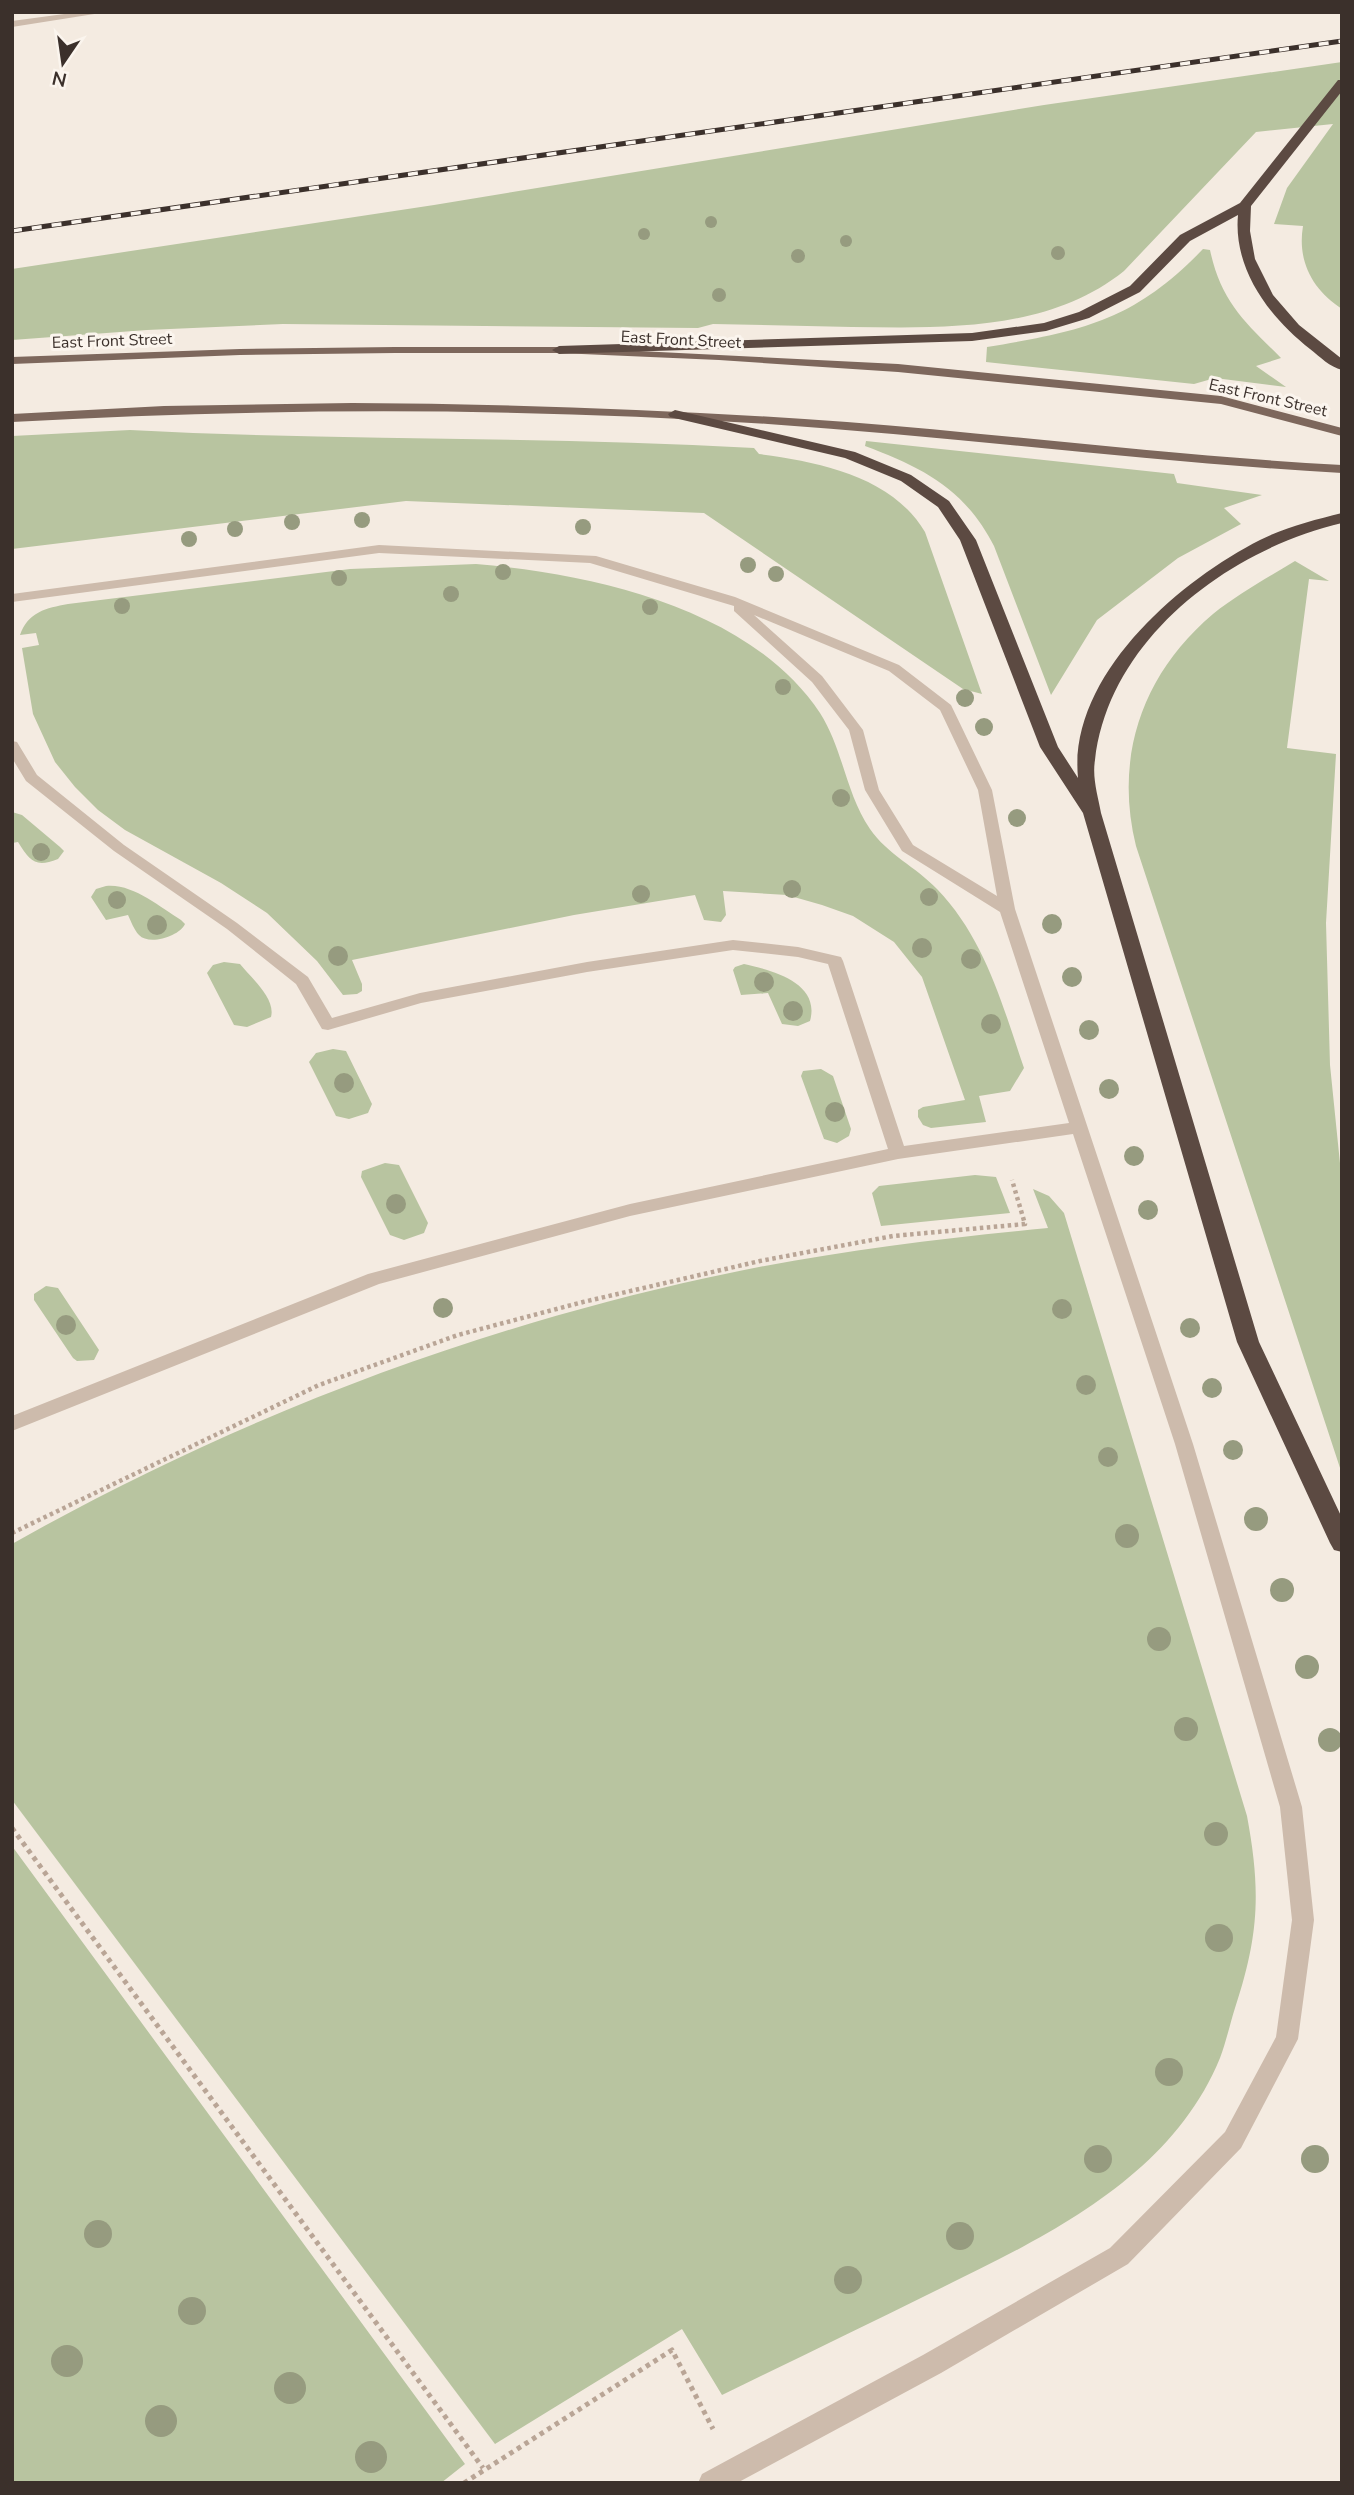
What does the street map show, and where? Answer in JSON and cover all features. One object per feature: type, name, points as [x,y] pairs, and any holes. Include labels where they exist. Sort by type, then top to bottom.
[{"type":"highway","points":[[559,350],[972,337],[1046,327],[1084,315],[1135,289],[1185,238],[1245,206],[1342,83]]},
{"type":"highway","points":[[1245,206],[1244,240],[1263,289],[1300,335],[1342,366]]},
{"type":"highway","points":[[675,414],[850,455],[906,478],[944,504],[968,540],[1049,747],[1092,813]]},
{"type":"highway","points":[[1342,518],[1266,542],[1223,568],[1167,611],[1119,667],[1091,730],[1085,762],[1092,813],[1248,1342],[1342,1544]]},
{"type":"main road","name":"East Front Street","points":[[12,361],[240,352],[559,350],[719,357],[898,368],[1221,400],[1342,432]]},
{"type":"main road","points":[[12,418],[212,408],[436,408],[675,414],[1022,440],[1237,464],[1342,469]]},
{"type":"street","points":[[12,24],[102,12]]},
{"type":"street","points":[[12,598],[379,549],[592,559],[730,600],[894,668],[946,708],[985,790],[1007,909],[1184,1444],[1291,1807],[1303,1920],[1287,2039],[1233,2140],[1118,2256],[932,2364],[712,2483]]},
{"type":"street","points":[[730,600],[817,679],[856,730],[872,790],[907,848],[1007,909]]},
{"type":"street","points":[[12,745],[31,778],[119,848],[232,926],[302,981],[328,1025],[420,998],[587,967],[733,945],[798,952],[835,961],[898,1153]]},
{"type":"street","points":[[12,1424],[374,1279],[630,1210],[898,1153],[1079,1127]]},
{"type":"path","points":[[12,1533],[319,1385],[458,1335],[583,1302],[760,1261],[893,1236],[1025,1224],[1000,1138]]},
{"type":"path","points":[[12,1828],[483,2468]]},
{"type":"path","points":[[464,2483],[483,2468],[672,2350],[734,2470]]},
{"type":"green space","points":[[1342,62],[1342,309],[1323,293],[1309,274],[1302,251],[1303,226],[1274,224],[1287,188],[1333,124],[1256,132],[1124,271],[1094,291],[1062,306],[1029,316],[994,322],[922,327],[713,324],[698,328],[283,324],[12,340],[12,269],[434,205],[1044,105]]},
{"type":"green space","points":[[1203,249],[1210,250],[1221,284],[1236,310],[1281,358],[1256,366],[1286,387],[1215,378],[1194,384],[986,362],[987,347],[1079,328],[1129,307],[1154,292]]},
{"type":"green space","points":[[130,430],[754,448],[759,454],[829,467],[874,485],[894,497],[911,513],[925,532],[982,694],[963,689],[704,513],[406,501],[12,549],[12,436]]},
{"type":"green space","points":[[866,441],[1174,474],[1177,483],[1262,495],[1224,508],[1241,524],[1178,558],[1097,620],[1051,695],[994,546],[982,526],[969,509],[940,482],[865,446]]},
{"type":"green space","points":[[1295,561],[1329,581],[1309,579],[1287,748],[1336,754],[1326,923],[1330,1065],[1342,1183],[1342,1474],[1136,846],[1130,813],[1132,749],[1152,690],[1168,663],[1188,638],[1213,614]]},
{"type":"green space","points":[[476,564],[569,577],[666,603],[711,622],[753,647],[790,677],[820,713],[828,727],[855,801],[870,829],[885,846],[929,881],[954,908],[990,973],[1024,1068],[1010,1091],[979,1096],[986,1122],[931,1128],[923,1125],[918,1117],[918,1110],[923,1107],[965,1100],[922,977],[894,942],[853,916],[787,895],[723,891],[726,915],[721,922],[704,920],[695,895],[574,915],[352,960],[362,984],[362,991],[343,995],[317,961],[267,913],[221,883],[125,830],[98,810],[55,762],[33,714],[22,648],[39,645],[36,633],[20,635],[23,627],[39,612],[68,604],[350,569]]},
{"type":"green space","points":[[12,812],[22,815],[64,851],[58,859],[38,863],[26,854],[18,842],[12,843]]},
{"type":"green space","points":[[106,886],[136,892],[185,924],[171,936],[150,940],[139,935],[128,915],[106,920],[91,897],[96,889]]},
{"type":"green space","points":[[224,962],[240,964],[256,982],[270,1003],[271,1017],[247,1027],[234,1025],[207,973],[213,965]]},
{"type":"green space","points":[[744,964],[779,974],[801,987],[808,996],[810,1021],[798,1026],[782,1024],[768,993],[741,995],[733,970]]},
{"type":"green space","points":[[333,1049],[346,1051],[372,1104],[368,1113],[349,1119],[336,1116],[309,1062],[316,1053]]},
{"type":"green space","points":[[821,1069],[833,1076],[851,1129],[849,1136],[837,1143],[824,1139],[801,1076],[803,1071]]},
{"type":"green space","points":[[385,1163],[399,1165],[428,1223],[424,1233],[404,1240],[390,1235],[361,1177],[362,1171]]},
{"type":"green space","points":[[975,1175],[996,1177],[1010,1213],[881,1226],[872,1193],[879,1186]]},
{"type":"green space","points":[[1033,1189],[1049,1196],[1064,1213],[1247,1816],[1256,1890],[1253,1935],[1243,1982],[1220,2058],[1198,2101],[1169,2139],[1136,2172],[1098,2201],[1016,2251],[722,2395],[682,2329],[495,2444],[12,1800],[12,1544],[177,1458],[262,1420],[437,1353],[526,1325],[706,1278],[791,1261],[919,1242],[1048,1228]]},
{"type":"green space","points":[[46,1286],[58,1288],[99,1350],[94,1360],[77,1361],[73,1358],[34,1300],[34,1294]]},
{"type":"green space","points":[[12,1846],[465,2464],[441,2483],[12,2483]]},
{"type":"railway","points":[[12,231],[1342,41]]}]
